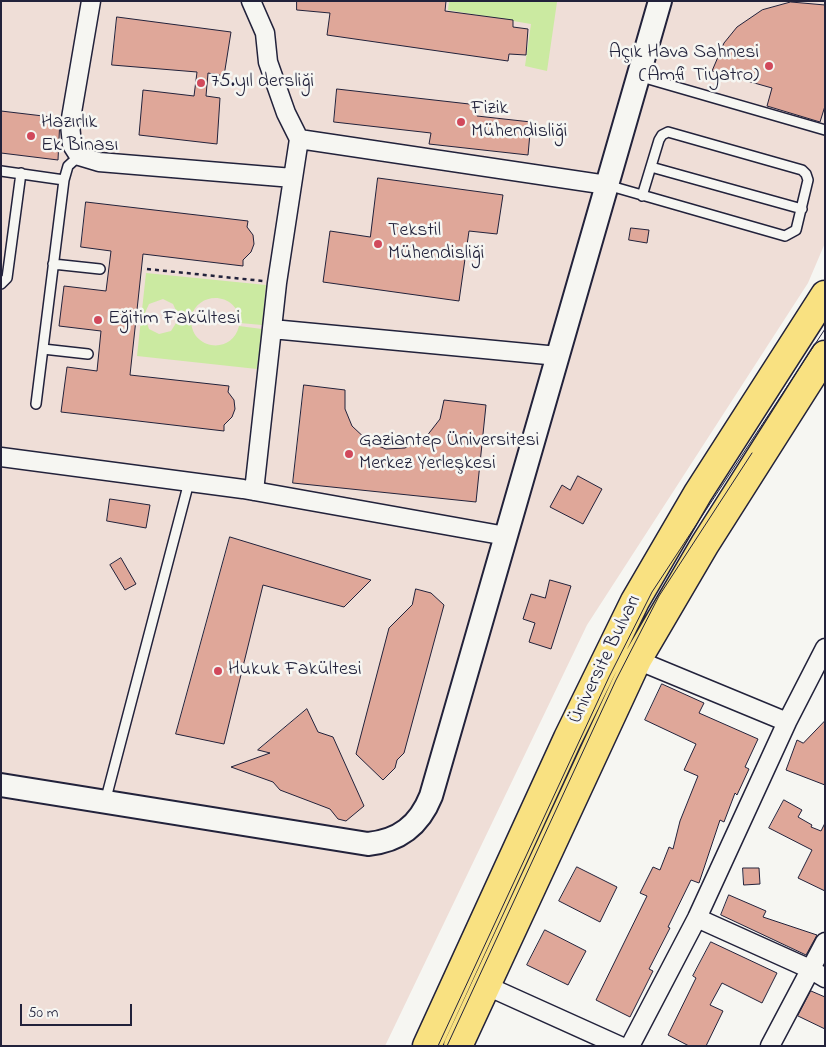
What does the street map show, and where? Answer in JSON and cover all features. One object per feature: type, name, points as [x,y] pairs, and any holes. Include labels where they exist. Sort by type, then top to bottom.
[{"type":"main road","name":"Üniversite Bulvarı","points":[[426,1046],[568,738],[635,600],[698,492],[825,295]]},
{"type":"main road","name":"Üniversite Bulvarı","points":[[458,1046],[637,660],[704,544],[825,355]]},
{"type":"street","points":[[91,1],[70,124],[72,145],[80,156],[99,162],[293,178]]},
{"type":"street","points":[[251,1],[265,34],[268,62],[286,113],[299,140],[277,283],[254,491]]},
{"type":"street","points":[[1,785],[362,843],[380,842],[402,834],[420,818],[431,796],[660,1]]},
{"type":"street","points":[[299,140],[607,184]]},
{"type":"street","points":[[272,329],[558,356]]},
{"type":"street","points":[[1,457],[254,491],[506,536]]},
{"type":"street","points":[[630,1046],[697,918],[787,722],[825,648]]},
{"type":"street","points":[[637,660],[787,722]]},
{"type":"street","points":[[697,918],[818,973]]},
{"type":"street","points":[[770,1046],[818,973],[825,942]]},
{"type":"street","points":[[487,986],[620,1046]]},
{"type":"lane","points":[[638,76],[825,130]]},
{"type":"lane","points":[[607,184],[642,196],[785,236],[796,230],[808,180],[802,170],[668,132],[662,135],[659,140],[642,196]]},
{"type":"lane","points":[[36,404],[64,180],[68,166],[80,156]]},
{"type":"lane","points":[[651,167],[802,209]]},
{"type":"lane","points":[[1,171],[64,180]]},
{"type":"lane","points":[[1,284],[7,278],[21,173]]},
{"type":"lane","points":[[52,264],[100,269]]},
{"type":"lane","points":[[43,349],[88,354]]},
{"type":"lane","points":[[105,802],[189,482]]},
{"type":"path","points":[[147,269],[277,283]]},
{"type":"shaded area","name":"Gaziantep Üniversitesi Merkez Yerleşkesi","points":[[1,1],[825,1],[825,243],[808,283],[587,625],[385,1046],[1,1046]]},
{"type":"green space","points":[[449,1],[557,2],[547,71],[525,66],[531,24],[448,10]]},
{"type":"green space","points":[[146,273],[266,285],[262,325],[240,323],[238,313],[233,305],[218,298],[202,302],[195,308],[191,317],[179,317],[173,304],[163,299],[149,304],[144,315],[149,329],[159,334],[171,331],[178,320],[191,321],[193,331],[198,338],[205,343],[213,345],[229,342],[239,326],[262,329],[257,369],[137,356]]},
{"type":"building","points":[[297,1],[446,1],[445,11],[513,20],[513,27],[528,29],[526,55],[509,54],[508,61],[327,35],[330,13],[297,10]]},
{"type":"building","name":"Açık Hava Sahnesi (Amfi Tiyatro)","points":[[791,2],[825,5],[825,106],[820,122],[767,106],[772,88],[712,71],[724,43],[737,27],[762,10]]},
{"type":"building","name":"75.yıl dersliği","points":[[117,17],[231,32],[224,76],[208,73],[206,96],[220,98],[217,144],[139,135],[143,90],[194,96],[197,72],[112,65]]},
{"type":"building","name":"Fizik Mühendisliği","points":[[337,89],[478,105],[477,116],[531,122],[528,155],[429,144],[431,133],[334,122]]},
{"type":"building","name":"Hazırlık Ek Binası","points":[[1,111],[60,118],[58,160],[1,153]]},
{"type":"building","name":"Tekstil Mühendisliği","points":[[378,178],[503,195],[497,234],[469,231],[459,301],[323,282],[330,231],[370,237]]},
{"type":"building","name":"Eğitim Fakültesi","points":[[86,202],[248,221],[247,227],[253,235],[254,244],[251,252],[243,260],[243,266],[143,254],[130,375],[229,386],[228,392],[234,400],[235,409],[232,417],[224,425],[224,431],[61,412],[67,367],[97,371],[101,331],[59,326],[64,286],[106,291],[111,251],[81,247]]},
{"type":"building","points":[[631,228],[649,230],[647,243],[629,240]]},
{"type":"building","points":[[304,385],[345,390],[345,409],[352,426],[369,442],[386,449],[405,448],[426,437],[440,419],[444,400],[486,405],[476,502],[293,483]]},
{"type":"building","points":[[578,476],[602,489],[583,524],[550,507],[562,485],[570,490]]},
{"type":"building","points":[[110,499],[150,505],[146,528],[107,521]]},
{"type":"building","name":"Hukuk Fakültesi","points":[[230,537],[371,580],[344,607],[263,585],[224,744],[176,734]]},
{"type":"building","points":[[121,558],[136,584],[125,590],[110,565]]},
{"type":"building","points":[[550,580],[571,586],[551,649],[529,642],[535,623],[523,619],[531,594],[545,598]]},
{"type":"building","points":[[416,589],[431,593],[444,605],[404,753],[397,760],[395,768],[383,780],[356,754],[389,628],[412,605]]},
{"type":"building","points":[[662,684],[704,703],[699,713],[758,739],[745,767],[749,769],[737,795],[735,793],[724,822],[720,820],[699,883],[691,880],[649,969],[653,971],[630,1017],[596,1000],[647,896],[640,893],[653,867],[660,870],[669,847],[673,849],[680,821],[698,776],[684,770],[696,744],[645,720]]},
{"type":"building","points":[[307,709],[318,732],[333,737],[364,806],[346,821],[338,819],[330,809],[280,790],[273,782],[231,767],[270,753],[258,750]]},
{"type":"building","points":[[825,721],[825,785],[786,770],[797,740],[803,743]]},
{"type":"building","points":[[784,800],[802,810],[798,817],[812,825],[811,827],[821,831],[825,823],[825,891],[798,878],[812,850],[769,828]]},
{"type":"building","points":[[577,867],[617,887],[600,922],[559,901]]},
{"type":"building","points":[[743,868],[759,868],[760,884],[744,885]]},
{"type":"building","points":[[729,895],[766,911],[763,917],[817,935],[806,955],[721,915]]},
{"type":"building","points":[[545,930],[586,951],[568,985],[527,965]]},
{"type":"building","points":[[711,942],[777,973],[762,1003],[722,983],[710,1005],[723,1011],[706,1046],[689,1046],[668,1035],[696,978],[693,976]]},
{"type":"building","points":[[811,991],[825,997],[825,1029],[798,1016]]},
{"type":"tram line","points":[[438,1046],[609,677],[652,592],[825,329]]},
{"type":"tram line","points":[[447,1046],[616,680],[659,596],[752,453]]},
{"type":"place","name":"Açık Hava Sahnesi (Amfi Tiyatro)","points":[[769,66]]},
{"type":"place","name":"75.yıl dersliği","points":[[201,83]]},
{"type":"place","name":"Fizik Mühendisliği","points":[[461,122]]},
{"type":"place","name":"Hazırlık Ek Binası","points":[[31,136]]},
{"type":"place","name":"Tekstil Mühendisliği","points":[[378,244]]},
{"type":"place","name":"Eğitim Fakültesi","points":[[98,320]]},
{"type":"place","name":"Gaziantep Üniversitesi Merkez Yerleşkesi","points":[[349,454]]},
{"type":"place","name":"Hukuk Fakültesi","points":[[218,671]]}]
